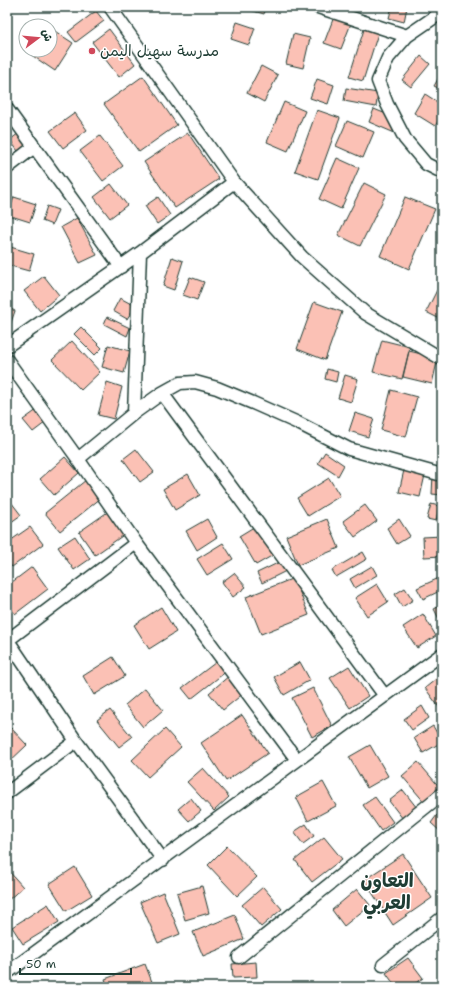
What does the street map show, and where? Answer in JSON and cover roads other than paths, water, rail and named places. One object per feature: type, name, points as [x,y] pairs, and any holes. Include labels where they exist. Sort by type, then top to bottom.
[{"type":"street","points":[[110,7],[234,182],[302,256],[365,313],[442,359]]},
{"type":"street","points":[[318,7],[407,36]]},
{"type":"street","points":[[442,12],[407,36],[388,58],[378,81],[387,104],[406,139],[426,164],[442,172]]},
{"type":"street","points":[[7,109],[120,267]]},
{"type":"street","points":[[7,168],[34,147]]},
{"type":"street","points":[[7,346],[140,253],[234,182]]},
{"type":"street","points":[[134,414],[140,253]]},
{"type":"street","points":[[7,360],[136,543],[297,760]]},
{"type":"street","points":[[78,459],[162,393],[180,384],[195,382],[217,388],[298,423],[349,449],[442,475]]},
{"type":"street","points":[[162,393],[385,696]]},
{"type":"street","points":[[136,543],[8,640],[76,741],[163,860]]},
{"type":"street","points":[[7,973],[442,654]]},
{"type":"street","points":[[7,793],[76,741]]},
{"type":"street","points":[[239,958],[442,794]]},
{"type":"street","points":[[382,965],[442,918]]},
{"type":"place","name":"مدرسة سهيل اليمن","points":[[92,51]]},
{"type":"district","name":"التعاون العربي","points":[[387,891]]}]
